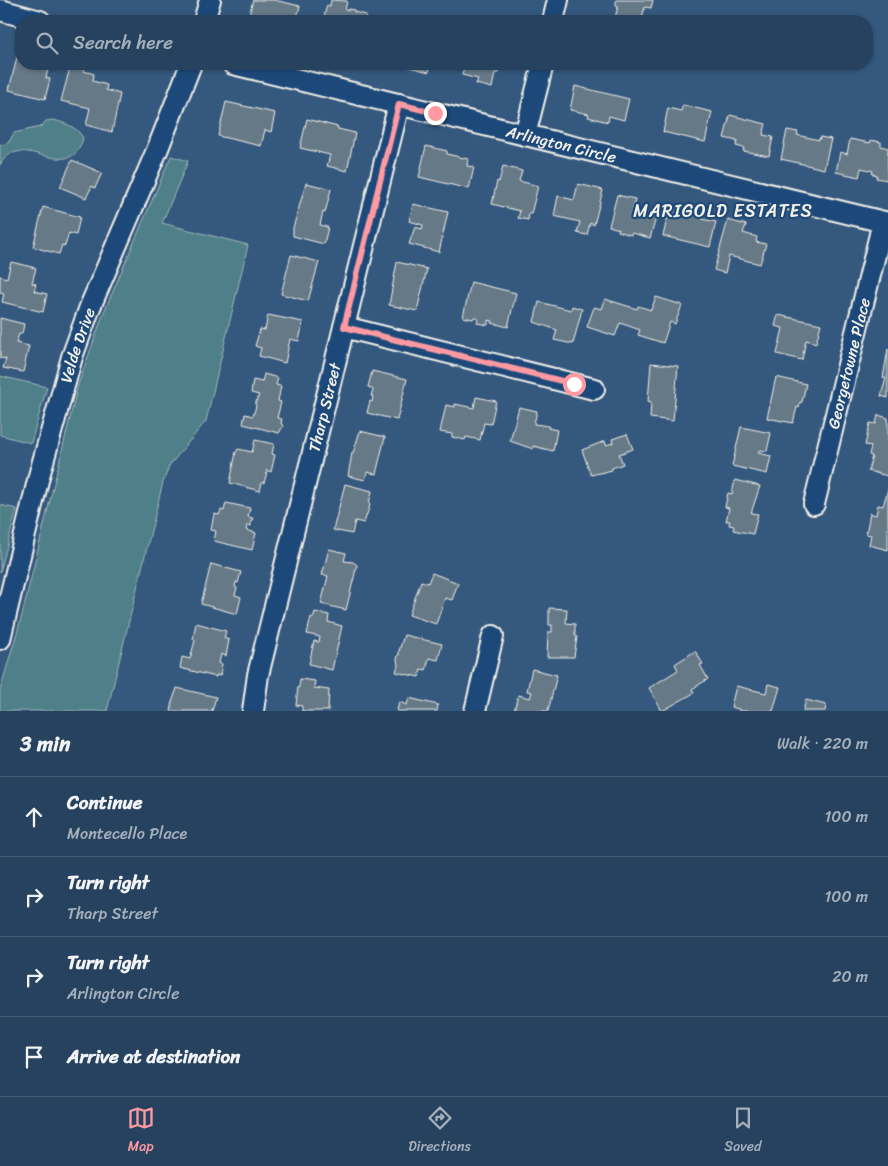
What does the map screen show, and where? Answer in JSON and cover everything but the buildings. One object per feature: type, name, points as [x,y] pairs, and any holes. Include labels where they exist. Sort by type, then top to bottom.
[{"type":"street","points":[[206,15],[210,0]]},
{"type":"street","points":[[554,15],[558,0]]},
{"type":"street","points":[[0,10],[18,15]]},
{"type":"street","name":"Velde Drive","points":[[0,638],[39,476],[72,357],[90,307],[190,70]]},
{"type":"street","name":"Arlington Circle","points":[[258,70],[885,222]]},
{"type":"street","points":[[525,135],[541,70]]},
{"type":"street","name":"Tharp Street","points":[[253,711],[258,674],[399,104]]},
{"type":"street","name":"Georgetowne Place","points":[[814,504],[885,222]]},
{"type":"street","points":[[344,327],[594,389]]},
{"type":"street","points":[[475,711],[493,636]]},
{"type":"green space","points":[[53,120],[71,126],[81,134],[83,138],[77,152],[68,158],[57,158],[20,152],[9,155],[0,165],[0,144],[9,142],[14,133],[40,127],[46,121]]},
{"type":"green space","points":[[171,156],[188,161],[162,223],[248,245],[206,421],[169,466],[163,482],[107,711],[0,711],[0,690],[21,619],[78,385],[104,312]]},
{"type":"green space","points":[[0,376],[47,387],[31,443],[0,435]]},
{"type":"green space","points":[[0,505],[17,509],[0,572]]},
{"type":"district","name":"MARIGOLD ESTATES","points":[[723,211]]},
{"type":"route","points":[[435,113],[399,104],[344,327],[574,384]]}]
